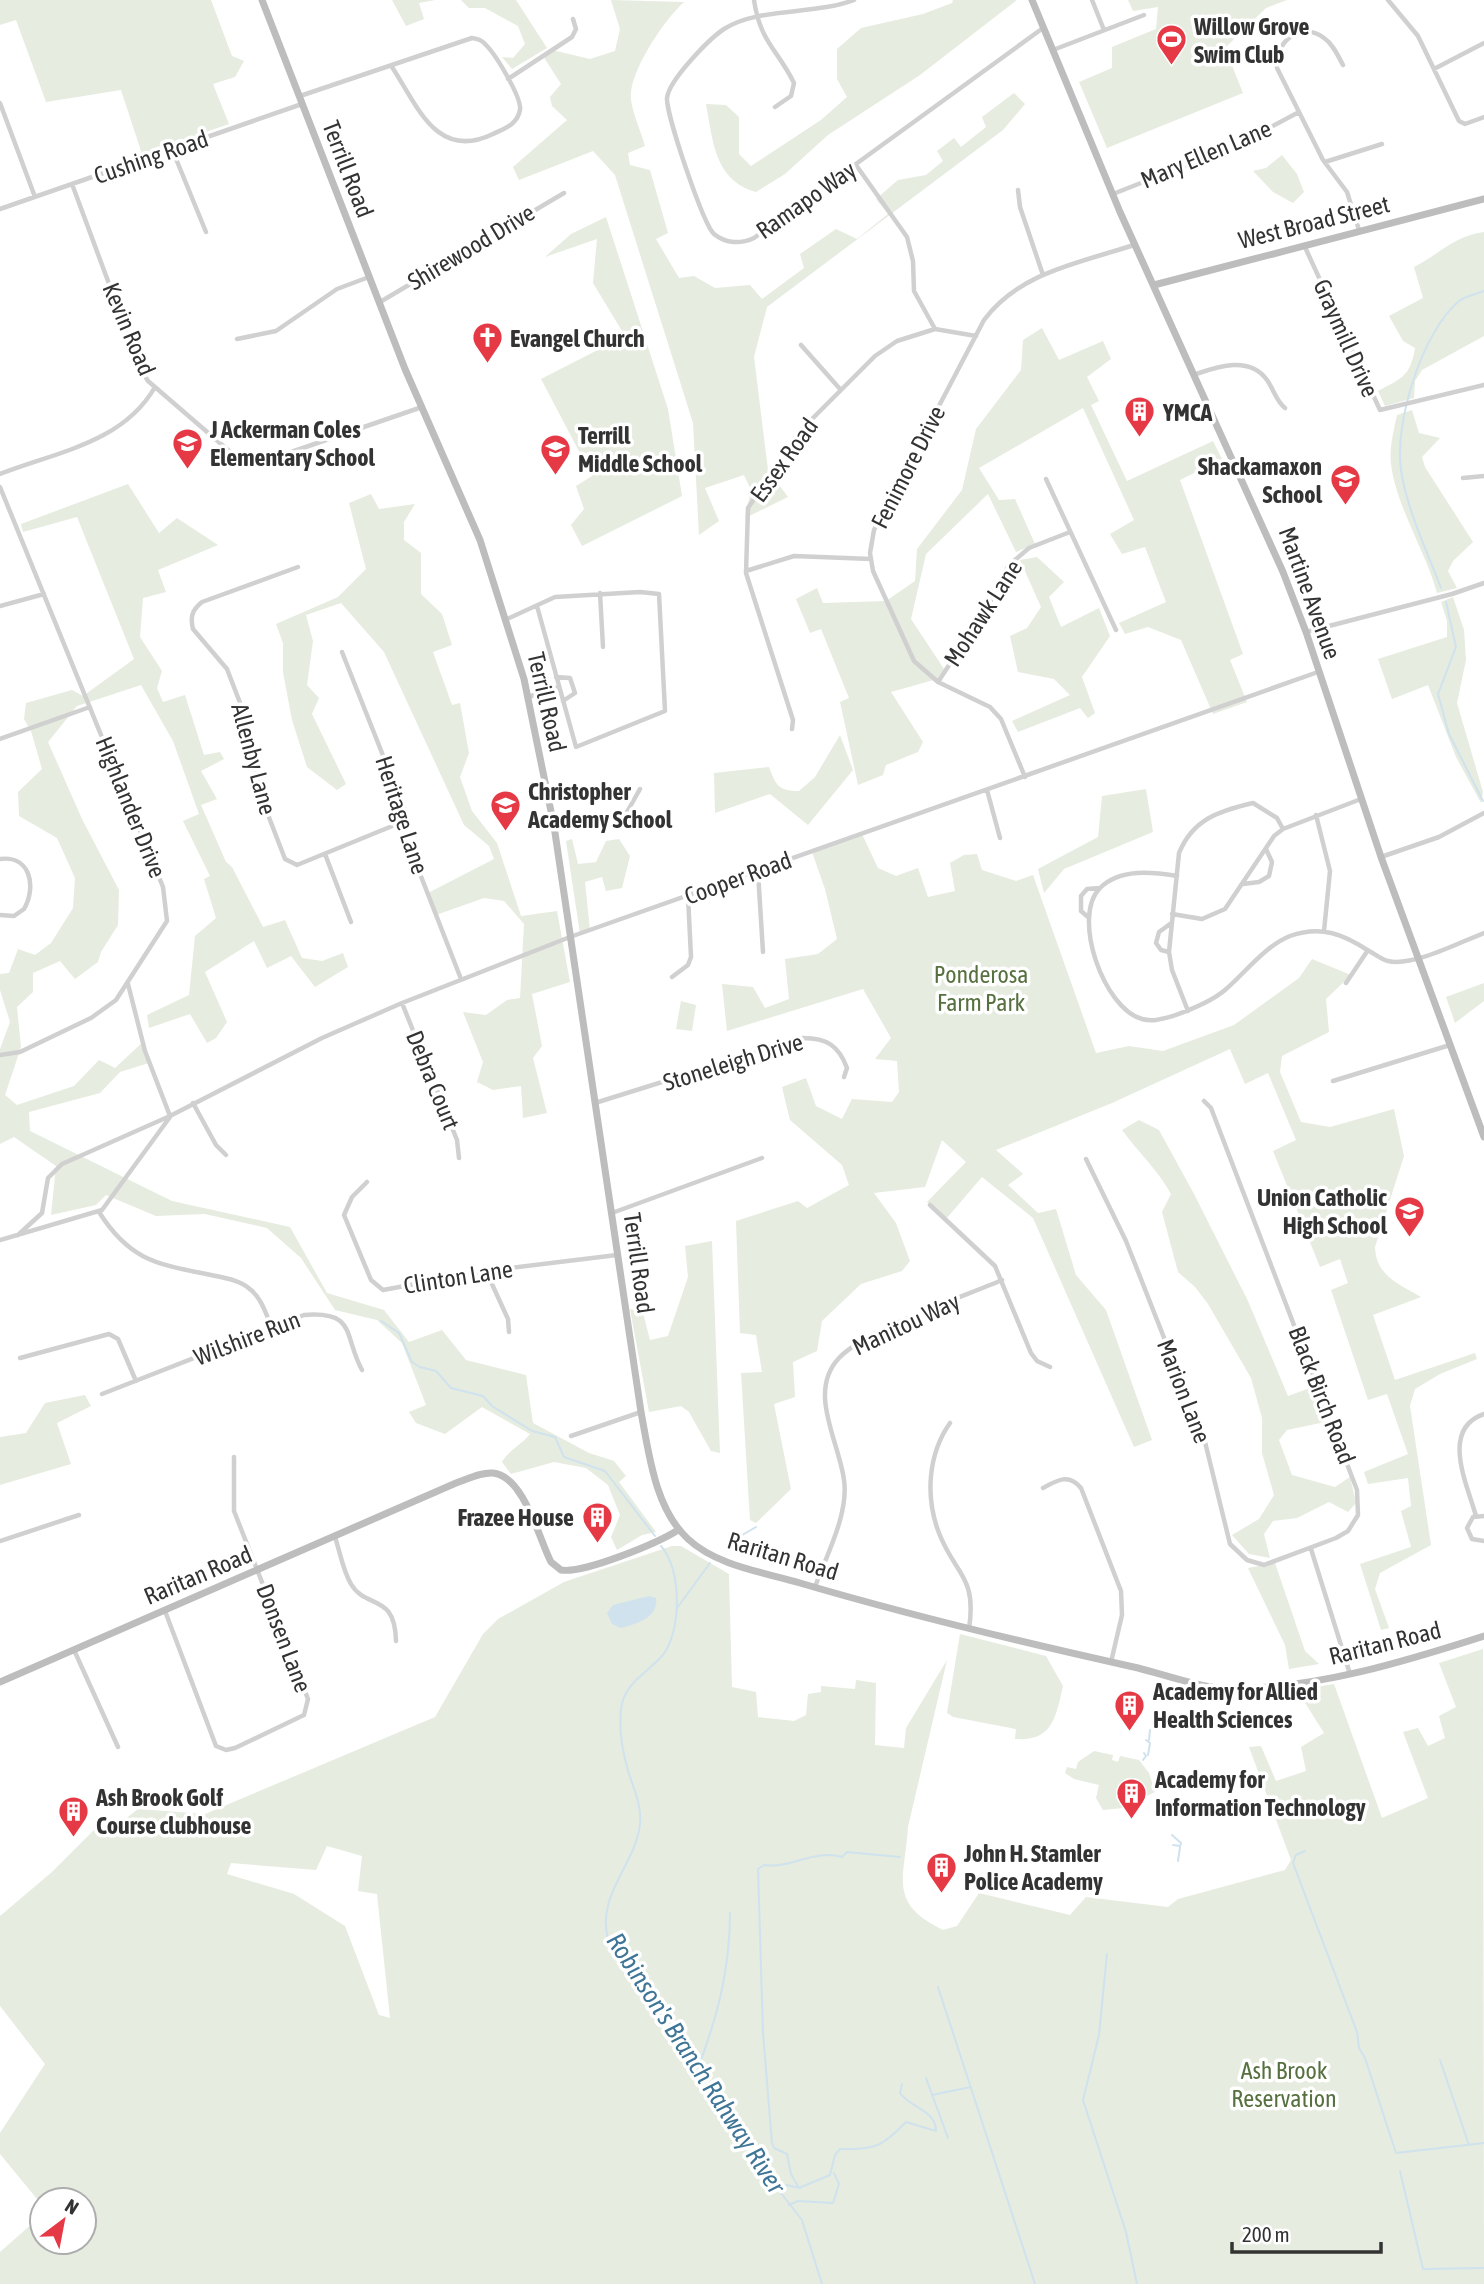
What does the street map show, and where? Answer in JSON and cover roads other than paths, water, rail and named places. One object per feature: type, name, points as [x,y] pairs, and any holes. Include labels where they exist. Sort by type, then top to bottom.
[{"type":"street","name":"Terrill Road","points":[[262,0],[379,302],[480,540],[528,697],[554,826],[641,1412],[660,1494],[678,1530]]},
{"type":"street","points":[[754,0],[757,18],[770,48],[794,83],[791,96],[775,107]]},
{"type":"street","points":[[757,18],[854,0]]},
{"type":"street","name":"Martine Avenue","points":[[1032,0],[1135,244],[1258,510],[1306,632],[1381,857],[1484,1137]]},
{"type":"street","points":[[1092,0],[1104,30]]},
{"type":"street","points":[[1388,0],[1418,36],[1459,121],[1465,124],[1484,117]]},
{"type":"street","points":[[1053,51],[1144,15]]},
{"type":"street","name":"Ramapo Way","points":[[757,18],[741,21],[719,33],[676,80],[668,96],[668,110],[707,225],[727,241],[748,241],[1043,28]]},
{"type":"street","points":[[508,79],[572,37],[576,29],[573,19]]},
{"type":"street","points":[[1343,65],[1331,44],[1315,33],[1300,33],[1284,42],[1278,53],[1277,68],[1325,162],[1347,192],[1359,230]]},
{"type":"street","points":[[476,39],[486,45],[520,103],[515,122],[478,142],[462,142],[443,136],[430,126],[392,67],[464,40],[476,39]]},
{"type":"street","points":[[1434,69],[1484,43]]},
{"type":"street","name":"Cushing Road","points":[[0,209],[172,149],[392,67]]},
{"type":"street","points":[[0,103],[35,197]]},
{"type":"street","name":"Mary Ellen Lane","points":[[1113,194],[1237,145],[1299,113]]},
{"type":"street","points":[[1325,162],[1382,144]]},
{"type":"street","points":[[172,149],[205,232]]},
{"type":"street","points":[[856,165],[907,237],[913,261],[914,291],[935,329]]},
{"type":"street","name":"Kevin Road","points":[[72,184],[141,370],[155,387],[231,454],[252,461],[269,459],[422,407]]},
{"type":"street","points":[[1017,190],[1020,207],[1043,275]]},
{"type":"street","name":"Shirewood Drive","points":[[379,302],[564,193]]},
{"type":"street","name":"West Broad Street","points":[[1154,285],[1484,199]]},
{"type":"street","name":"Fenimore Drive","points":[[1025,777],[1000,719],[974,697],[938,682],[914,661],[873,571],[871,559],[874,530],[976,336],[998,301],[1017,286],[1043,275],[1135,244]]},
{"type":"street","name":"Graymill Drive","points":[[1304,244],[1377,406],[1385,411],[1484,385]]},
{"type":"street","points":[[237,339],[276,331],[337,289],[369,277]]},
{"type":"street","name":"Essex Road","points":[[792,729],[793,720],[746,571],[748,508],[757,490],[799,432],[839,389],[875,356],[897,341],[935,329],[976,336]]},
{"type":"street","points":[[801,345],[839,389]]},
{"type":"street","points":[[1196,374],[1227,363],[1248,367],[1262,373],[1285,408]]},
{"type":"street","points":[[0,474],[109,434],[136,414],[155,387]]},
{"type":"street","points":[[1463,478],[1484,476]]},
{"type":"street","points":[[1046,479],[1116,629]]},
{"type":"street","name":"Highlander Drive","points":[[0,487],[163,887],[168,909],[163,929],[116,1000],[91,1018],[20,1052],[0,1055]]},
{"type":"street","name":"Mohawk Lane","points":[[938,682],[989,604],[1009,566],[1029,548],[1070,532]]},
{"type":"street","points":[[746,571],[794,556],[871,559]]},
{"type":"street","name":"Allenby Lane","points":[[298,567],[202,602],[195,607],[191,622],[193,629],[227,669],[247,721],[260,794],[285,859],[297,865],[407,820]]},
{"type":"street","points":[[1306,632],[1452,594],[1484,583]]},
{"type":"street","points":[[505,620],[555,597],[600,593],[659,594],[664,637],[665,711],[576,747],[537,606]]},
{"type":"street","points":[[600,593],[603,647]]},
{"type":"street","points":[[0,606],[44,594]]},
{"type":"street","name":"Heritage Lane","points":[[342,652],[407,820],[408,843],[461,979]]},
{"type":"street","name":"Cooper Road","points":[[42,1213],[46,1186],[55,1169],[72,1158],[170,1116],[322,1038],[402,1003],[570,937],[1318,672]]},
{"type":"street","points":[[556,677],[570,678],[575,693],[563,701]]},
{"type":"street","points":[[528,697],[559,687]]},
{"type":"street","points":[[0,739],[90,707]]},
{"type":"street","points":[[554,826],[628,812],[640,789]]},
{"type":"street","points":[[987,790],[1000,838]]},
{"type":"street","points":[[1172,914],[1202,919],[1225,909],[1283,829],[1361,799]]},
{"type":"street","points":[[1188,1011],[1172,970],[1169,952],[1179,853],[1185,838],[1205,818],[1253,803],[1277,818],[1283,829]]},
{"type":"street","points":[[1381,857],[1439,837],[1484,813]]},
{"type":"street","points":[[1316,815],[1330,871],[1324,931]]},
{"type":"street","points":[[1243,884],[1259,882],[1269,876],[1272,862],[1266,849]]},
{"type":"street","points":[[325,854],[351,922]]},
{"type":"street","points":[[0,859],[12,858],[22,862],[30,882],[24,909],[14,916],[0,915]]},
{"type":"street","points":[[758,872],[763,952]]},
{"type":"street","points":[[1088,917],[1081,911],[1081,897],[1087,889],[1100,888],[1123,876],[1147,872],[1177,876]]},
{"type":"street","points":[[1100,888],[1088,917],[1087,930],[1111,996],[1124,1009],[1140,1019],[1156,1021],[1188,1011],[1222,993],[1280,940],[1305,931],[1324,931],[1348,937],[1386,961],[1418,958],[1484,933]]},
{"type":"street","points":[[671,977],[688,965],[691,957],[688,896]]},
{"type":"street","points":[[1169,952],[1161,950],[1156,943],[1158,932],[1170,924]]},
{"type":"street","points":[[1346,984],[1367,950]]},
{"type":"street","points":[[128,985],[145,1051],[170,1116]]},
{"type":"street","name":"Debra Court","points":[[402,1003],[457,1140],[459,1158]]},
{"type":"street","name":"Stoneleigh Drive","points":[[595,1103],[803,1038],[828,1041],[841,1052],[847,1068],[844,1077]]},
{"type":"street","points":[[1333,1081],[1450,1045]]},
{"type":"street","name":"Black Birch Road","points":[[1204,1101],[1211,1108],[1303,1341],[1360,1498],[1358,1514],[1348,1531],[1311,1549]]},
{"type":"street","points":[[193,1103],[216,1145],[226,1155]]},
{"type":"street","name":"Cooper Road","points":[[99,1212],[108,1204],[154,1135],[170,1116]]},
{"type":"street","points":[[145,1126],[154,1135]]},
{"type":"street","points":[[612,1213],[762,1158]]},
{"type":"street","name":"Marion Lane","points":[[1086,1159],[1116,1219],[1205,1442],[1216,1478],[1227,1540],[1247,1560],[1264,1565],[1311,1549]]},
{"type":"street","name":"Clinton Lane","points":[[367,1182],[352,1197],[344,1215],[371,1280],[383,1290],[486,1271],[618,1255]]},
{"type":"street","points":[[930,1205],[987,1257],[1002,1280],[1031,1353],[1037,1361],[1050,1367]]},
{"type":"street","points":[[0,1240],[99,1212],[113,1234],[136,1255],[159,1264],[228,1278],[249,1287],[258,1298],[272,1327]]},
{"type":"street","points":[[18,1235],[42,1213],[52,1226]]},
{"type":"street","points":[[486,1271],[508,1320],[509,1332]]},
{"type":"street","name":"Manitou Way","points":[[815,1587],[844,1496],[843,1473],[824,1396],[830,1369],[841,1356],[859,1343],[1002,1280]]},
{"type":"street","name":"Wilshire Run","points":[[102,1394],[304,1315],[334,1317],[349,1329],[355,1357],[362,1370]]},
{"type":"street","points":[[20,1358],[109,1334],[118,1339],[136,1381]]},
{"type":"street","points":[[570,1436],[641,1412]]},
{"type":"street","points":[[1476,1516],[1458,1444],[1464,1428],[1484,1413]]},
{"type":"street","points":[[950,1423],[934,1449],[931,1498],[939,1533],[970,1588],[972,1611],[969,1630]]},
{"type":"street","points":[[233,1457],[234,1511],[258,1569]]},
{"type":"street","name":"Raritan Road","points":[[0,1682],[456,1483],[492,1473],[503,1476],[517,1488],[551,1562],[561,1570],[581,1569],[655,1543],[678,1530],[698,1548],[719,1559],[969,1630],[1220,1689],[1295,1684],[1350,1674],[1416,1658],[1484,1636]]},
{"type":"street","points":[[1042,1488],[1068,1478],[1082,1488],[1121,1591],[1122,1615],[1111,1662]]},
{"type":"street","points":[[0,1541],[79,1515]]},
{"type":"street","points":[[1484,1516],[1476,1516],[1468,1524],[1468,1532],[1475,1540],[1484,1541]]},
{"type":"street","points":[[335,1536],[351,1585],[385,1607],[396,1626],[396,1642]]},
{"type":"street","points":[[1311,1549],[1350,1674]]},
{"type":"street","name":"Donsen Lane","points":[[165,1610],[213,1741],[222,1749],[235,1748],[300,1718],[308,1704],[258,1569]]},
{"type":"street","points":[[74,1649],[118,1747]]},
{"type":"water","points":[[649,1596],[656,1598],[656,1605],[646,1619],[621,1628],[612,1624],[607,1613],[613,1605]]},
{"type":"waterway","points":[[1441,588],[1404,485],[1400,451],[1402,428],[1414,379],[1433,334],[1459,301],[1484,291]]},
{"type":"waterway","points":[[1446,602],[1456,647],[1438,694],[1449,734],[1483,801]]},
{"type":"waterway","points":[[381,1321],[399,1333],[412,1362],[436,1371],[451,1388],[483,1396],[492,1406],[532,1431],[555,1437],[564,1457],[605,1471],[655,1536]]},
{"type":"waterway","points":[[728,1551],[739,1537],[756,1527]]},
{"type":"waterway","name":"Robinson's Branch Rahway River","points":[[661,1546],[673,1570],[676,1617],[669,1645],[662,1656],[626,1692],[621,1709],[622,1746],[638,1802],[640,1824],[632,1853],[607,1908],[608,1939],[696,2073],[705,2085],[720,2095],[723,2110],[744,2132],[763,2170],[802,2220],[822,2284]]},
{"type":"waterway","points":[[677,1608],[710,1563]]},
{"type":"waterway","points":[[1149,1740],[1150,1730]]},
{"type":"waterway","points":[[1146,1740],[1150,1743],[1148,1755]]},
{"type":"waterway","points":[[1143,1760],[1146,1756],[1144,1753]]},
{"type":"waterway","points":[[1172,1835],[1181,1843],[1180,1846],[1173,1845]]},
{"type":"waterway","points":[[1178,1861],[1180,1847]]},
{"type":"waterway","points":[[1305,1851],[1296,1855],[1293,1863],[1357,2032],[1359,2048],[1365,2058],[1396,2153],[1484,2143]]},
{"type":"waterway","points":[[799,2188],[791,2174],[787,2154],[774,2148],[772,2143],[763,2033],[758,1869],[764,1865],[784,1864],[822,1855],[842,1857],[847,1852],[900,1857]]},
{"type":"waterway","points":[[697,2071],[721,1994],[728,1954],[730,1913]]},
{"type":"waterway","points":[[1107,1954],[1099,2035],[1083,2100],[1126,2232],[1137,2284]]},
{"type":"waterway","points":[[938,1987],[1035,2284]]},
{"type":"waterway","points":[[1440,2060],[1469,2145]]},
{"type":"waterway","points":[[926,2078],[948,2138]]},
{"type":"waterway","points":[[781,2192],[787,2185],[799,2188],[830,2175],[835,2155],[840,2149],[877,2145],[906,2122],[936,2131],[932,2118],[900,2093],[902,2084]]},
{"type":"waterway","points":[[932,2095],[971,2087]]},
{"type":"waterway","points":[[1400,2171],[1423,2269],[1484,2268]]},
{"type":"waterway","points":[[789,2205],[798,2201],[833,2203],[839,2184],[834,2173]]},
{"type":"place","name":"Willow Grove Swim Club","points":[[1171,67]]},
{"type":"place","name":"Evangel Church","points":[[487,365]]},
{"type":"place","name":"YMCA","points":[[1140,439]]},
{"type":"place","name":"J Ackerman Coles Elementary School","points":[[187,470]]},
{"type":"place","name":"Terrill Middle School","points":[[555,476]]},
{"type":"place","name":"Shackamaxon School","points":[[1345,507]]},
{"type":"place","name":"Christopher Academy School","points":[[505,832]]},
{"type":"place","name":"Union Catholic High School","points":[[1410,1238]]},
{"type":"place","name":"Frazee House","points":[[597,1544]]},
{"type":"place","name":"Academy for Allied Health Sciences","points":[[1130,1732]]},
{"type":"place","name":"Academy for Information Technology","points":[[1132,1820]]},
{"type":"place","name":"Ash Brook Golf Course clubhouse","points":[[73,1838]]},
{"type":"place","name":"John H. Stamler Police Academy","points":[[941,1894]]},
{"type":"park label","name":"Ponderosa Farm Park","points":[[981,988]]},
{"type":"park label","name":"Ash Brook Reservation","points":[[1284,2084]]}]
